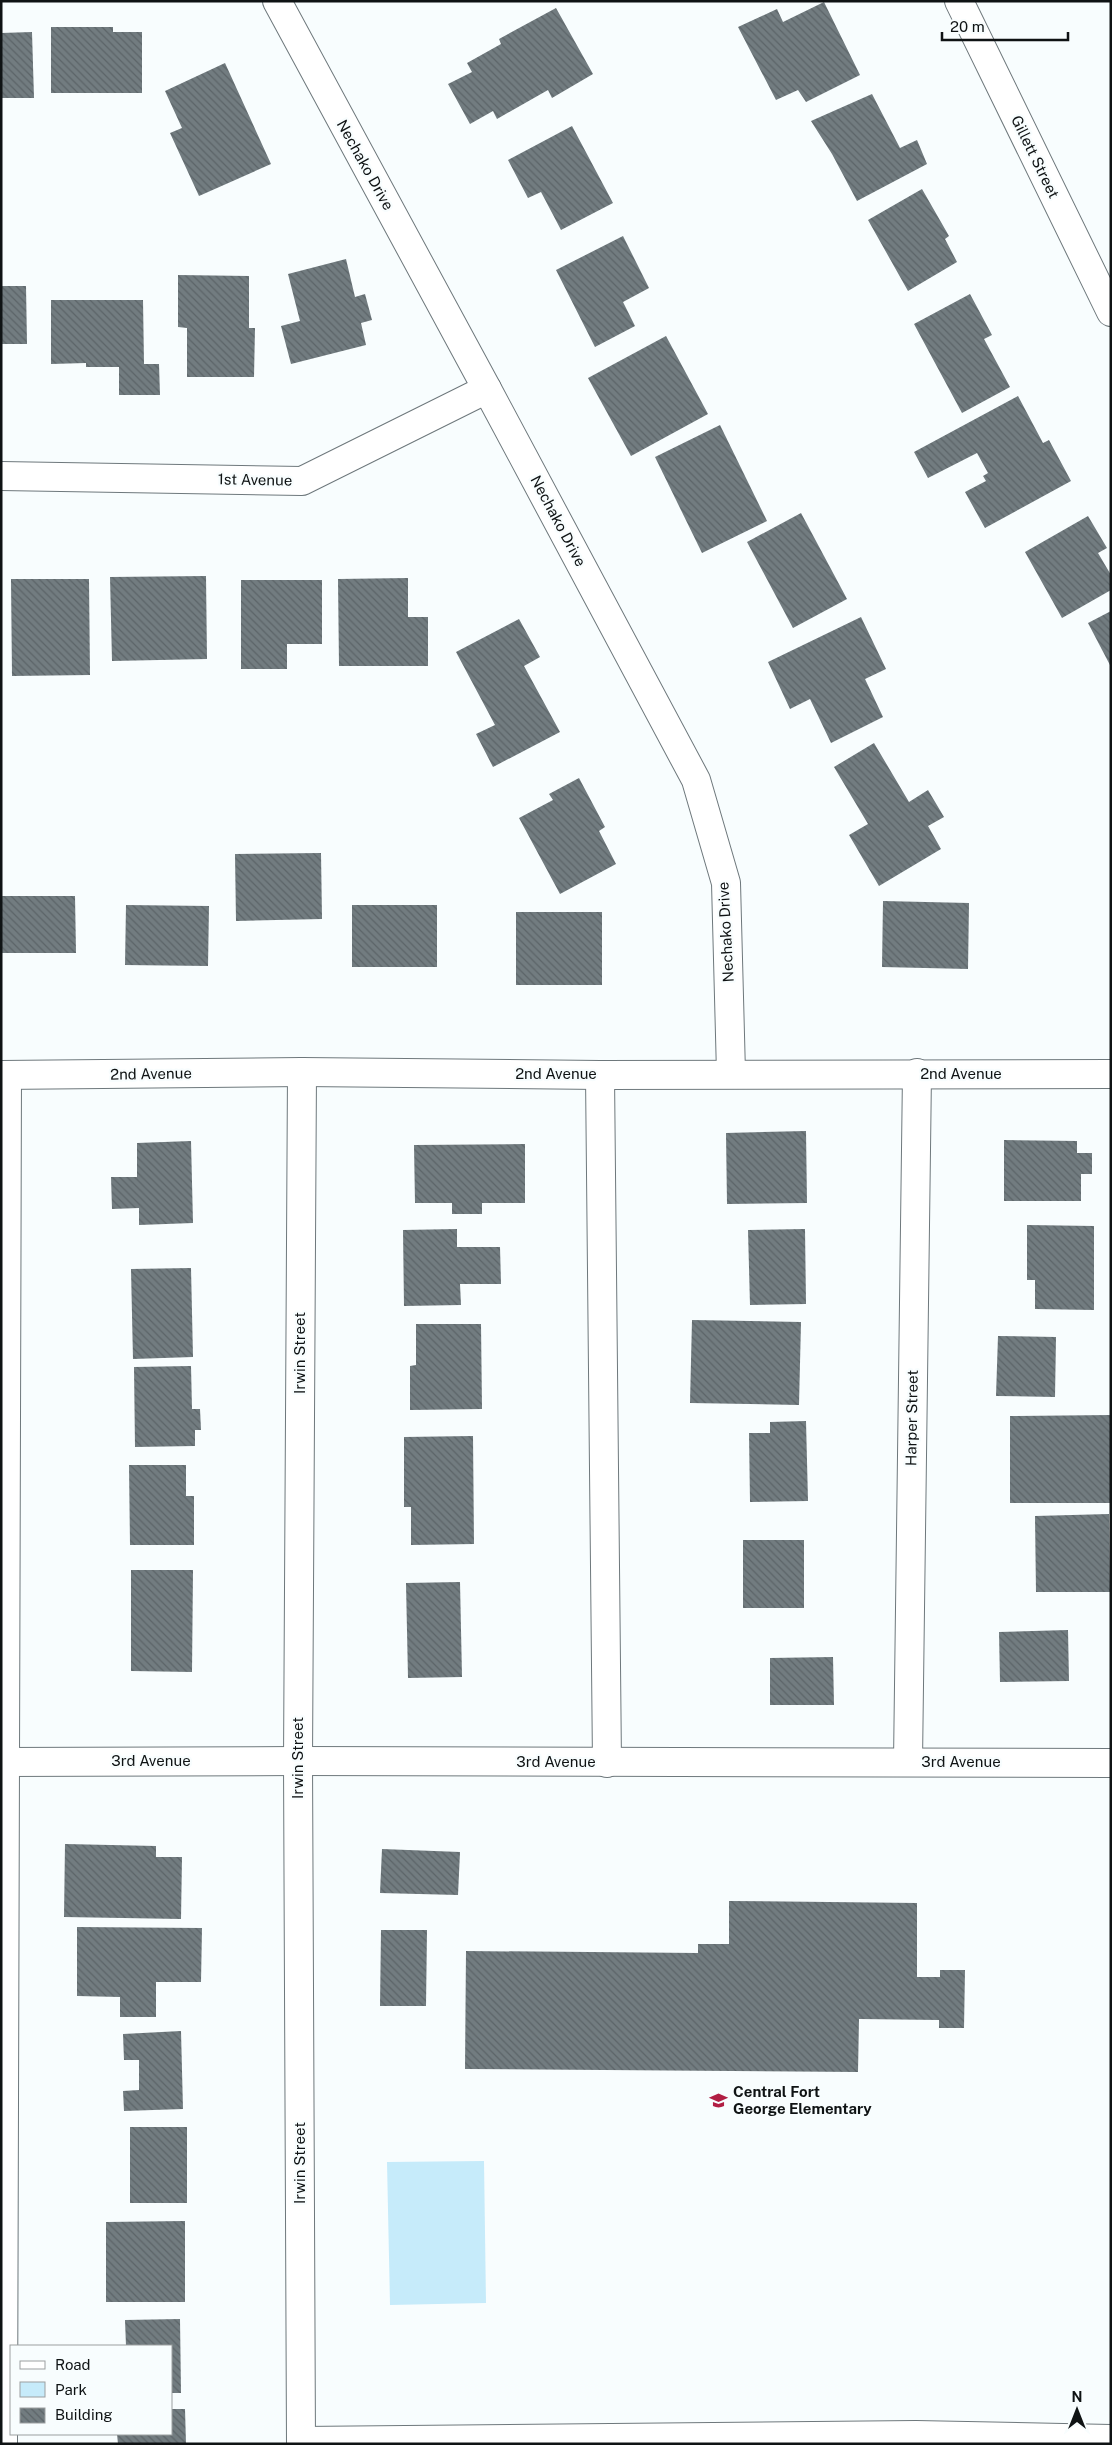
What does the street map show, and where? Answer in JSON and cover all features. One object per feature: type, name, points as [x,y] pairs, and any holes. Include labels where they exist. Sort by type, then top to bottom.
[{"type":"street","name":"Nechako Drive","points":[[276,1],[487,389],[696,780],[726,883],[731,1073]]},
{"type":"street","name":"Gillett Street","points":[[959,1],[1111,312]]},
{"type":"street","name":"1st Avenue","points":[[1,476],[302,481],[487,389]]},
{"type":"street","name":"2nd Avenue","points":[[4,1075],[302,1072],[600,1075],[731,1073],[1111,1074]]},
{"type":"street","name":"Irwin Street","points":[[301,2442],[298,1761],[302,1072]]},
{"type":"street","name":"Harper Street","points":[[908,1762],[917,1073]]},
{"type":"street","points":[[3,2444],[4,1075]]},
{"type":"street","points":[[600,1075],[607,1763]]},
{"type":"street","name":"3rd Avenue","points":[[3,1762],[1111,1763]]},
{"type":"street","points":[[301,2442],[1111,2439]]},
{"type":"green space","points":[[484,2161],[486,2303],[390,2305],[387,2162]]},
{"type":"building","points":[[824,2],[860,75],[806,102],[798,90],[776,100],[738,27],[777,9],[783,22]]},
{"type":"building","points":[[556,8],[593,74],[552,98],[548,90],[497,119],[493,111],[470,124],[448,84],[472,72],[467,63],[501,44],[499,39]]},
{"type":"building","points":[[51,27],[113,27],[113,32],[142,32],[142,93],[51,93]]},
{"type":"building","points":[[32,32],[34,98],[1,98],[1,33]]},
{"type":"building","points":[[225,63],[271,164],[199,196],[170,133],[182,128],[165,91]]},
{"type":"building","points":[[872,94],[900,148],[917,140],[927,164],[857,201],[832,154],[811,121]]},
{"type":"building","points":[[572,126],[613,203],[561,230],[541,192],[528,198],[508,160]]},
{"type":"building","points":[[922,189],[949,236],[945,239],[957,262],[908,291],[868,220]]},
{"type":"building","points":[[623,236],[649,288],[623,302],[635,326],[595,347],[556,270]]},
{"type":"building","points":[[346,259],[355,297],[365,294],[372,320],[361,323],[366,345],[291,364],[281,326],[300,321],[288,274]]},
{"type":"building","points":[[178,275],[249,276],[249,328],[255,328],[254,377],[187,377],[187,328],[178,327]]},
{"type":"building","points":[[1,286],[26,286],[27,344],[1,344]]},
{"type":"building","points":[[970,294],[992,335],[984,339],[1010,387],[962,413],[914,324]]},
{"type":"building","points":[[51,300],[143,300],[144,364],[159,364],[160,395],[119,395],[119,367],[86,367],[86,363],[51,364]]},
{"type":"building","points":[[666,336],[708,414],[631,456],[588,378]]},
{"type":"building","points":[[1018,396],[1043,443],[1049,440],[1071,481],[985,528],[965,492],[986,481],[983,476],[988,473],[977,453],[928,478],[914,452]]},
{"type":"building","points":[[720,425],[767,521],[702,553],[655,457]]},
{"type":"building","points":[[801,513],[847,599],[793,628],[747,542]]},
{"type":"building","points":[[1088,516],[1107,548],[1098,553],[1111,575],[1111,590],[1062,618],[1025,552]]},
{"type":"building","points":[[206,576],[207,659],[112,661],[110,577]]},
{"type":"building","points":[[408,578],[408,617],[428,617],[428,666],[339,666],[338,579]]},
{"type":"building","points":[[11,579],[89,579],[90,675],[12,676]]},
{"type":"building","points":[[241,580],[322,580],[322,644],[287,644],[287,669],[241,669]]},
{"type":"building","points":[[1111,611],[1111,667],[1088,623]]},
{"type":"building","points":[[861,617],[886,669],[865,679],[883,717],[831,743],[810,699],[790,709],[768,662]]},
{"type":"building","points":[[519,619],[540,657],[524,666],[560,732],[493,767],[476,734],[495,725],[456,652]]},
{"type":"building","points":[[874,743],[909,802],[928,790],[944,817],[928,826],[941,849],[879,886],[849,835],[868,824],[834,767]]},
{"type":"building","points":[[579,778],[605,827],[599,831],[616,864],[560,894],[519,818],[553,800],[549,794]]},
{"type":"building","points":[[321,853],[322,919],[236,921],[235,854]]},
{"type":"building","points":[[1,896],[75,896],[76,953],[1,953]]},
{"type":"building","points":[[883,901],[969,903],[968,969],[882,967]]},
{"type":"building","points":[[126,905],[209,906],[208,966],[125,965]]},
{"type":"building","points":[[352,905],[437,905],[437,967],[352,967]]},
{"type":"building","points":[[516,912],[602,912],[602,985],[516,985]]},
{"type":"building","points":[[806,1131],[807,1203],[727,1204],[726,1133]]},
{"type":"building","points":[[1004,1140],[1077,1141],[1077,1153],[1092,1153],[1092,1174],[1081,1174],[1081,1201],[1004,1201]]},
{"type":"building","points":[[191,1141],[193,1223],[139,1225],[139,1208],[112,1209],[111,1177],[137,1177],[137,1143]]},
{"type":"building","points":[[525,1144],[525,1203],[482,1203],[482,1214],[452,1214],[452,1203],[415,1203],[414,1145]]},
{"type":"building","points":[[1027,1225],[1094,1226],[1094,1310],[1035,1309],[1035,1280],[1027,1280]]},
{"type":"building","points":[[457,1229],[457,1247],[500,1247],[501,1284],[460,1284],[461,1305],[404,1306],[403,1230]]},
{"type":"building","points":[[805,1229],[806,1304],[750,1305],[748,1230]]},
{"type":"building","points":[[191,1268],[193,1357],[133,1359],[131,1269]]},
{"type":"building","points":[[692,1320],[801,1322],[799,1405],[690,1403]]},
{"type":"building","points":[[416,1324],[481,1324],[482,1409],[410,1410],[410,1366],[416,1365]]},
{"type":"building","points":[[998,1336],[1056,1337],[1055,1397],[996,1396]]},
{"type":"building","points":[[191,1366],[192,1409],[200,1409],[201,1430],[195,1430],[195,1446],[135,1447],[134,1367]]},
{"type":"building","points":[[1111,1415],[1111,1503],[1010,1503],[1010,1416]]},
{"type":"building","points":[[806,1421],[808,1501],[750,1502],[749,1433],[770,1433],[770,1422]]},
{"type":"building","points":[[473,1436],[474,1544],[411,1545],[411,1507],[404,1507],[404,1437]]},
{"type":"building","points":[[129,1465],[186,1465],[186,1496],[194,1496],[194,1545],[130,1545]]},
{"type":"building","points":[[1109,1514],[1110,1592],[1036,1592],[1035,1516]]},
{"type":"building","points":[[743,1540],[804,1540],[804,1608],[743,1608]]},
{"type":"building","points":[[131,1570],[193,1570],[192,1672],[131,1671]]},
{"type":"building","points":[[460,1582],[462,1677],[408,1678],[406,1583]]},
{"type":"building","points":[[1068,1630],[1069,1681],[1000,1682],[999,1632]]},
{"type":"building","points":[[833,1657],[834,1705],[770,1705],[770,1658]]},
{"type":"building","points":[[65,1844],[156,1846],[156,1857],[182,1857],[181,1919],[64,1917]]},
{"type":"building","points":[[382,1849],[460,1852],[458,1895],[380,1893]]},
{"type":"building","name":"Central Fort George Elementary","points":[[729,1901],[917,1903],[917,1977],[940,1977],[940,1970],[965,1970],[964,2028],[939,2028],[939,2020],[859,2019],[858,2072],[465,2069],[466,1951],[698,1953],[698,1944],[729,1944]]},
{"type":"building","points":[[77,1927],[202,1928],[201,1982],[156,1982],[156,2017],[120,2017],[120,1997],[77,1996]]},
{"type":"building","points":[[381,1930],[427,1930],[426,2006],[380,2006]]},
{"type":"building","points":[[181,2031],[183,2109],[124,2111],[123,2091],[139,2090],[139,2060],[124,2060],[123,2034]]},
{"type":"building","points":[[130,2127],[187,2127],[187,2203],[130,2203]]},
{"type":"building","points":[[185,2221],[185,2302],[106,2302],[106,2222]]},
{"type":"building","points":[[180,2319],[181,2393],[172,2393],[172,2345],[126,2345],[125,2320]]},
{"type":"building","points":[[172,2409],[185,2409],[186,2444],[118,2444],[117,2435],[172,2435]]},
{"type":"place","name":"Central Fort George Elementary","points":[[719,2101]]}]
